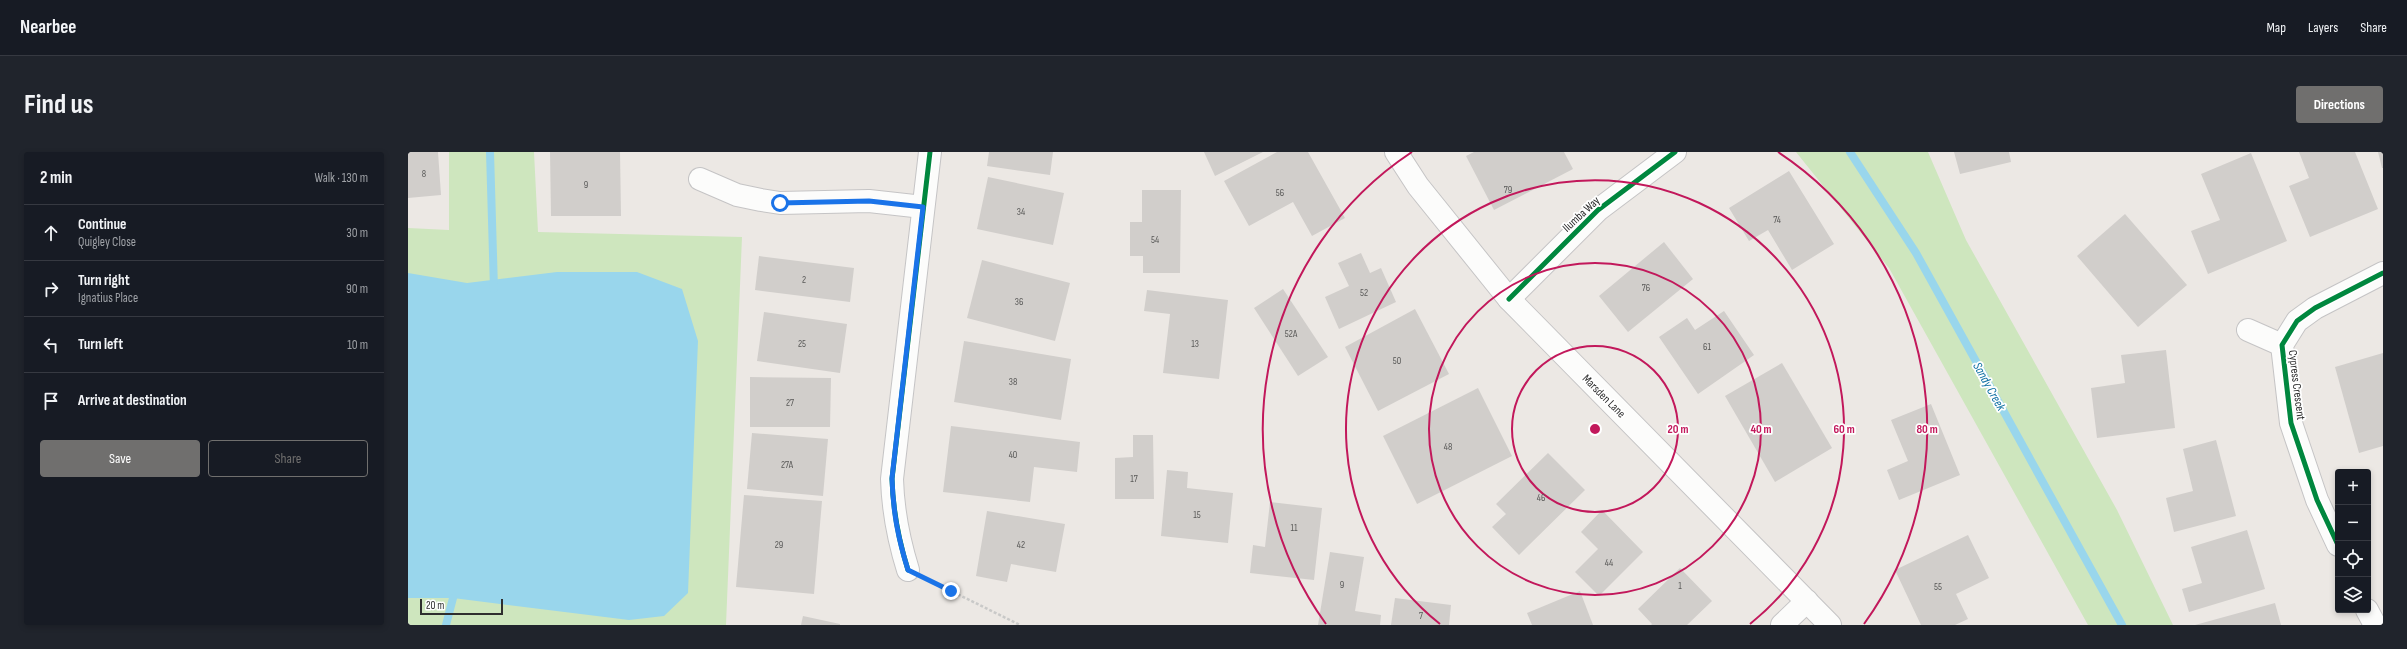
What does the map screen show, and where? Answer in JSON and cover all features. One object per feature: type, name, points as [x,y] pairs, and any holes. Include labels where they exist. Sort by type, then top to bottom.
[{"type":"street","points":[[908,570],[897,535],[893,510],[892,478],[930,152]]},
{"type":"street","name":"Marsden Lane","points":[[1396,152],[1418,186],[1509,299],[1830,625]]},
{"type":"street","name":"Ilumba Way","points":[[1509,299],[1598,210],[1675,152]]},
{"type":"street","points":[[700,179],[737,195],[780,203],[869,201],[923,207]]},
{"type":"street","name":"Cypress Crescent","points":[[2336,541],[2317,500],[2291,423],[2282,345],[2297,321],[2315,308],[2383,273]]},
{"type":"street","name":"Cypress Crescent","points":[[2248,330],[2282,345]]},
{"type":"street","points":[[1782,625],[1807,601]]},
{"type":"street","points":[[2369,613],[2375,625]]},
{"type":"path","points":[[908,570],[1020,625]]},
{"type":"green space","points":[[449,152],[534,152],[538,232],[742,237],[726,625],[408,625],[408,228],[449,230]]},
{"type":"green space","points":[[1796,152],[1928,152],[1966,240],[2117,510],[2173,625],[2088,625],[1889,268]]},
{"type":"water","points":[[557,272],[637,272],[682,289],[698,341],[688,593],[664,616],[629,620],[453,598],[408,598],[408,273],[467,283]]},
{"type":"building","points":[[408,152],[438,152],[441,195],[408,198]]},
{"type":"building","points":[[550,152],[620,152],[621,216],[551,216]]},
{"type":"building","points":[[989,152],[1053,152],[1050,175],[987,166]]},
{"type":"building","points":[[1204,152],[1263,152],[1215,176]]},
{"type":"building","points":[[1277,152],[1308,152],[1345,218],[1312,236],[1293,202],[1249,226],[1224,181]]},
{"type":"building","points":[[1474,152],[1564,152],[1573,169],[1494,210],[1466,156]]},
{"type":"building","points":[[1954,152],[2009,152],[2011,162],[1960,174]]},
{"type":"building","points":[[2299,152],[2355,152],[2378,209],[2310,237],[2289,186],[2309,178]]},
{"type":"building","points":[[2378,152],[2383,152],[2383,168],[2382,168]]},
{"type":"building","points":[[2251,153],[2287,241],[2208,274],[2191,231],[2220,220],[2201,174]]},
{"type":"building","points":[[1789,171],[1834,244],[1792,270],[1768,230],[1749,241],[1729,208]]},
{"type":"building","points":[[988,177],[1064,193],[1053,245],[977,229]]},
{"type":"building","points":[[1142,190],[1181,190],[1180,273],[1143,273],[1143,256],[1130,256],[1130,222],[1142,222]]},
{"type":"building","points":[[2125,214],[2187,285],[2138,327],[2077,256]]},
{"type":"building","points":[[1664,242],[1693,279],[1628,332],[1599,296]]},
{"type":"building","points":[[1361,253],[1370,273],[1381,268],[1396,302],[1339,329],[1325,297],[1349,286],[1338,263]]},
{"type":"building","points":[[759,256],[854,268],[850,302],[755,290]]},
{"type":"building","points":[[982,260],[1070,283],[1055,341],[967,318]]},
{"type":"building","points":[[1283,289],[1328,357],[1298,376],[1254,308]]},
{"type":"building","points":[[1147,290],[1228,300],[1219,379],[1163,373],[1170,314],[1144,311]]},
{"type":"building","points":[[1415,309],[1449,374],[1378,411],[1345,347]]},
{"type":"building","points":[[1724,311],[1754,355],[1698,394],[1659,337],[1687,318],[1695,330]]},
{"type":"building","points":[[764,312],[847,324],[840,373],[757,361]]},
{"type":"building","points":[[964,341],[1071,359],[1061,420],[954,402]]},
{"type":"building","points":[[2166,350],[2175,428],[2097,438],[2091,388],[2125,383],[2121,355]]},
{"type":"building","points":[[2383,353],[2383,446],[2359,453],[2335,367]]},
{"type":"building","points":[[1782,363],[1832,448],[1775,482],[1725,396]]},
{"type":"building","points":[[750,377],[831,378],[830,427],[750,427]]},
{"type":"building","points":[[1478,388],[1512,456],[1417,504],[1383,436]]},
{"type":"building","points":[[1931,404],[1960,475],[1899,500],[1887,470],[1908,461],[1891,420]]},
{"type":"building","points":[[951,426],[1080,442],[1077,472],[1034,467],[1030,502],[943,492]]},
{"type":"building","points":[[752,433],[828,439],[823,496],[747,489]]},
{"type":"building","points":[[1133,435],[1153,435],[1154,499],[1115,499],[1115,458],[1133,457]]},
{"type":"building","points":[[2216,440],[2236,516],[2174,532],[2166,498],[2193,491],[2183,449]]},
{"type":"building","points":[[1548,453],[1585,490],[1519,555],[1492,527],[1506,514],[1496,504]]},
{"type":"building","points":[[1167,470],[1188,472],[1187,488],[1233,493],[1228,543],[1161,536]]},
{"type":"building","points":[[744,495],[822,501],[814,594],[736,587]]},
{"type":"building","points":[[1270,502],[1322,508],[1314,580],[1250,573],[1253,545],[1265,547]]},
{"type":"building","points":[[1602,510],[1643,552],[1599,596],[1575,572],[1598,549],[1581,532]]},
{"type":"building","points":[[987,511],[1065,524],[1056,572],[1011,564],[1007,582],[976,576]]},
{"type":"building","points":[[2247,530],[2265,589],[2189,612],[2182,589],[2202,583],[2191,547]]},
{"type":"building","points":[[1968,535],[1989,578],[1956,594],[1968,619],[1955,625],[1921,625],[1895,570]]},
{"type":"building","points":[[1330,552],[1364,557],[1355,611],[1381,615],[1380,625],[1318,625]]},
{"type":"building","points":[[1680,568],[1712,601],[1687,625],[1651,625],[1652,624],[1638,609]]},
{"type":"building","points":[[1580,591],[1593,625],[1532,625],[1527,613]]},
{"type":"building","points":[[1395,598],[1451,605],[1449,625],[1391,625]]},
{"type":"building","points":[[2275,603],[2281,625],[2195,625]]},
{"type":"building","points":[[803,616],[840,624],[840,625],[801,625]]},
{"type":"waterway","points":[[490,152],[494,289]]},
{"type":"waterway","name":"Sandy Creek","points":[[1850,152],[1916,253],[2122,625]]},
{"type":"waterway","points":[[446,625],[453,598]]},
{"type":"cycle path","points":[[908,570],[901,547],[897,525],[892,479],[930,152]]},
{"type":"cycle path","points":[[1509,299],[1598,210],[1675,152]]},
{"type":"cycle path","points":[[2336,541],[2317,500],[2291,423],[2282,345],[2297,321],[2315,308],[2383,273]]},
{"type":"route","points":[[780,203],[869,201],[923,207],[892,478],[893,510],[897,535],[908,570],[951,591]]}]
